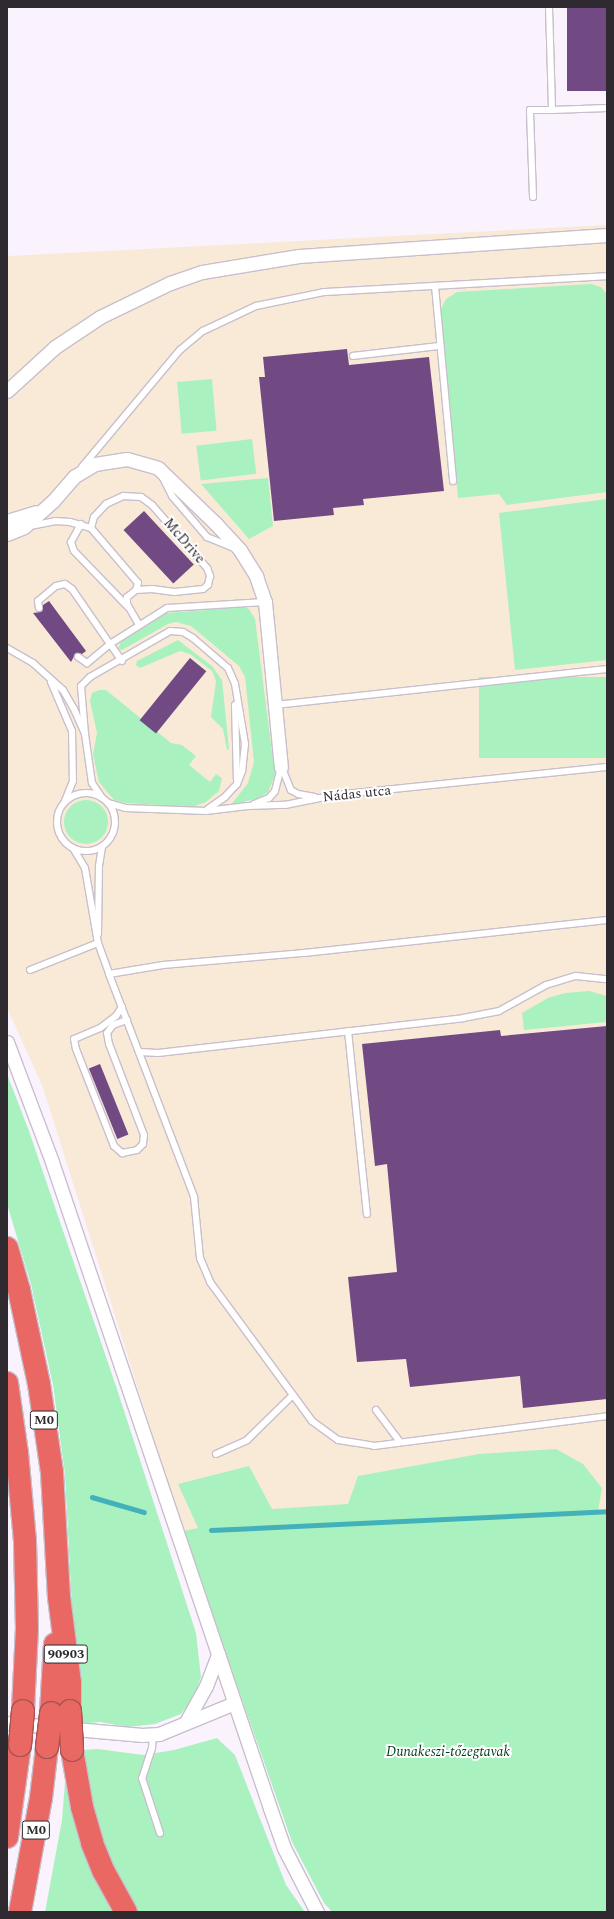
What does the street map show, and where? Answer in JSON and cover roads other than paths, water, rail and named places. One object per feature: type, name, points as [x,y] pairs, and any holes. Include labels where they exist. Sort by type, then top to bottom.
[{"type":"highway","name":"M0","points":[[7,1248],[19,1290],[39,1384],[52,1472],[59,1597],[60,1712],[47,1747],[41,1798],[20,1912]]},
{"type":"highway","name":"M0","points":[[7,1383],[18,1453],[26,1541],[27,1628],[15,1717],[20,1745],[7,1838]]},
{"type":"highway","points":[[60,1712],[72,1750],[82,1807],[92,1843],[104,1872],[126,1912]]},
{"type":"street","points":[[7,391],[55,347],[100,317],[170,283],[202,272],[299,256],[607,236]]},
{"type":"street","points":[[7,534],[24,527],[40,511],[53,501],[75,476],[95,464],[127,459],[158,468],[240,550],[256,576],[265,602],[281,767]]},
{"type":"street","points":[[7,522],[40,511]]},
{"type":"street","points":[[7,1042],[52,1162],[218,1654],[232,1704],[284,1848],[317,1912]]},
{"type":"street","points":[[186,1722],[206,1686],[218,1654]]},
{"type":"street","points":[[15,1717],[153,1734],[232,1704]]},
{"type":"lane","points":[[549,7],[552,110]]},
{"type":"lane","points":[[533,197],[530,110],[607,108]]},
{"type":"lane","points":[[75,476],[180,350],[204,331],[256,306],[324,292],[607,276]]},
{"type":"lane","points":[[435,286],[453,480]]},
{"type":"lane","points":[[352,356],[440,346]]},
{"type":"lane","name":"McDrive","points":[[91,528],[94,517],[106,504],[123,496],[141,497],[152,504],[207,568],[210,576],[208,586],[203,590],[174,592],[152,589],[136,590]]},
{"type":"lane","points":[[24,527],[55,521],[81,524],[91,528],[138,583],[136,590],[127,597],[127,604],[139,625]]},
{"type":"lane","points":[[81,524],[71,542],[74,552],[131,610]]},
{"type":"lane","points":[[39,608],[38,600],[44,593],[56,586],[65,584],[72,589],[122,661]]},
{"type":"lane","points":[[78,657],[87,663],[110,644],[167,608],[265,602]]},
{"type":"lane","points":[[73,848],[88,851],[102,846],[112,835],[115,825],[114,815],[108,803],[102,798],[92,783],[89,771],[81,686],[90,677],[122,661],[170,631],[183,632],[228,668],[235,684],[245,751],[242,771],[237,784],[225,797],[206,811]]},
{"type":"lane","points":[[7,648],[33,663],[63,690],[74,709],[85,734]]},
{"type":"lane","points":[[275,705],[607,669]]},
{"type":"lane","points":[[50,678],[72,731],[73,781],[65,802],[58,812],[57,825],[61,837],[73,848],[85,868],[98,943],[194,1197],[200,1258],[210,1282],[312,1421],[338,1440],[374,1446],[607,1416]]},
{"type":"lane","points":[[281,767],[291,790],[298,794],[320,798]]},
{"type":"lane","points":[[248,806],[269,798],[275,791],[281,767]]},
{"type":"lane","name":"Nádas utca","points":[[108,803],[125,808],[206,811],[248,806],[285,805],[320,798],[607,767]]},
{"type":"lane","points":[[65,802],[85,793],[102,798]]},
{"type":"lane","points":[[98,943],[99,866],[102,846]]},
{"type":"lane","points":[[109,974],[164,965],[312,952],[607,920]]},
{"type":"lane","points":[[30,970],[98,943]]},
{"type":"lane","points":[[140,1052],[158,1053],[463,1018],[499,1011],[546,985],[576,976],[607,979]]},
{"type":"lane","points":[[122,1007],[116,1016],[100,1028],[74,1039],[76,1050],[114,1146],[122,1153],[137,1150],[144,1144],[144,1135],[109,1044],[107,1032],[113,1025],[127,1020]]},
{"type":"lane","points":[[348,1031],[367,1214]]},
{"type":"lane","points":[[216,1454],[247,1440],[293,1395]]},
{"type":"lane","points":[[376,1410],[400,1442]]},
{"type":"lane","points":[[153,1734],[152,1748],[142,1778],[160,1833]]},
{"type":"waterway","points":[[92,1497],[144,1512]]},
{"type":"waterway","points":[[211,1530],[607,1511]]},
{"type":"park label","name":"Dunakeszi-tőzegtavak","points":[[448,1752]]}]
